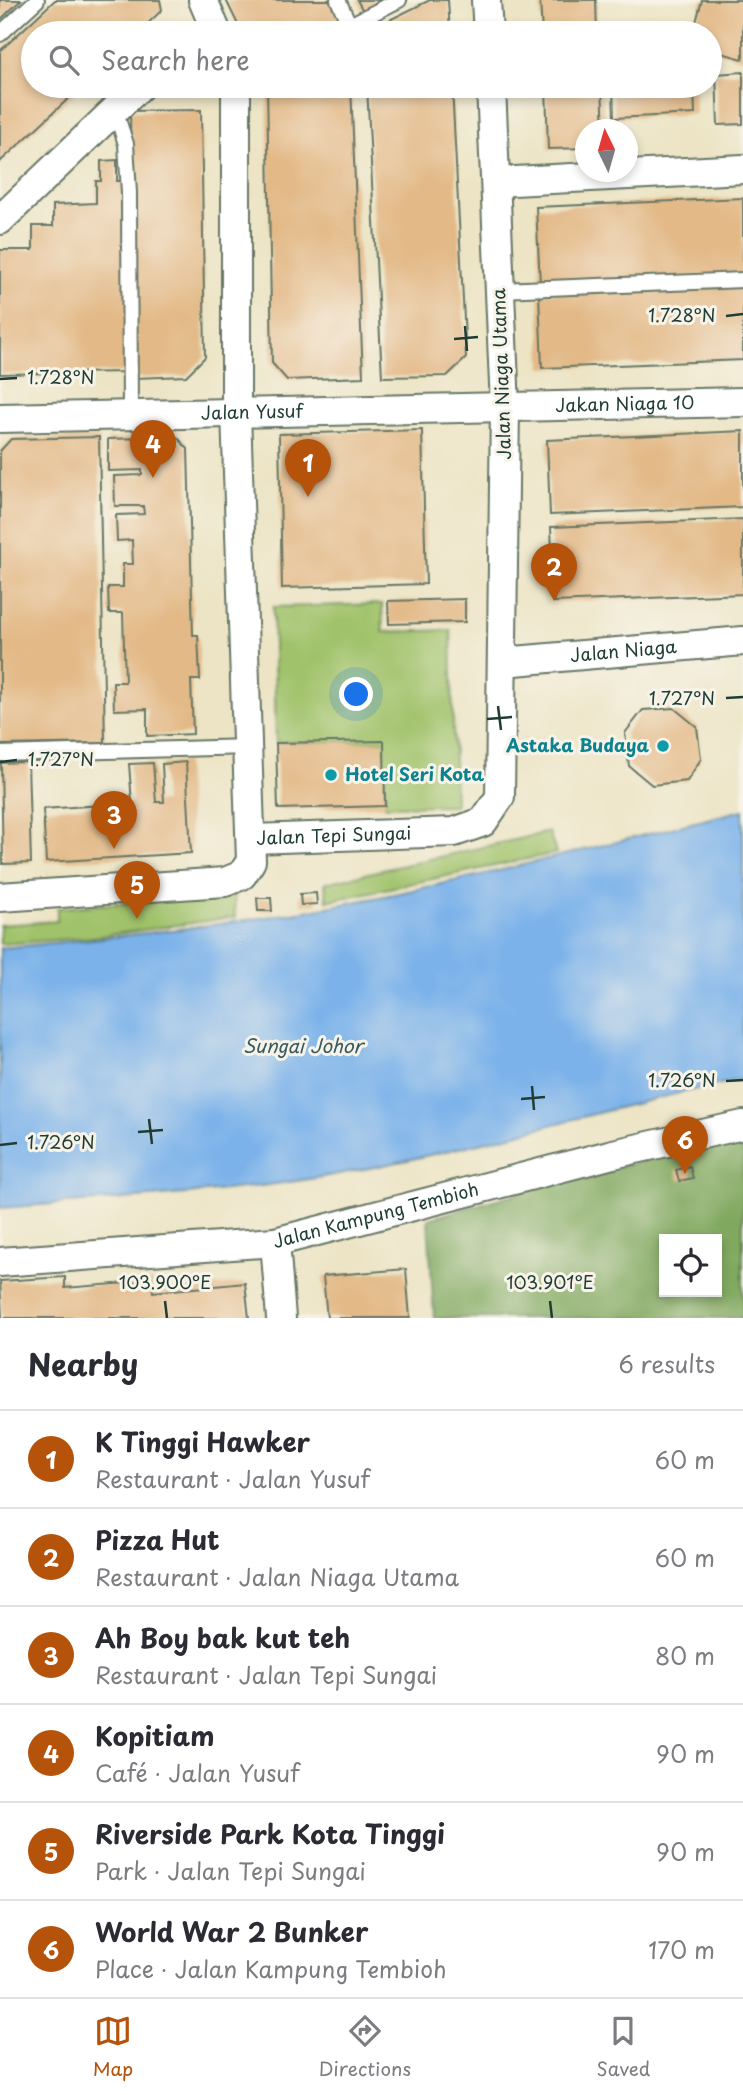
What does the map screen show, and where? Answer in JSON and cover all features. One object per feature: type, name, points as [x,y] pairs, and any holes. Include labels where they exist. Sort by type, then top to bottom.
[{"type":"street","points":[[486,0],[487,21]]},
{"type":"street","points":[[0,220],[128,98]]},
{"type":"street","points":[[236,98],[236,412],[252,839]]},
{"type":"street","name":"Jalan Niaga Utama","points":[[492,98],[505,407],[502,782]]},
{"type":"street","points":[[497,182],[743,169]]},
{"type":"street","name":"Jakan Niaga 10","points":[[505,407],[743,402]]},
{"type":"street","name":"Jalan Yusuf","points":[[0,418],[505,407]]},
{"type":"street","name":"Jalan Niaga","points":[[503,662],[743,641]]},
{"type":"street","name":"Jalan Tepi Sungai","points":[[0,897],[225,882],[242,875],[248,868],[252,839],[470,829],[483,822],[494,811],[502,782]]},
{"type":"street","name":"Jalan Kampung Tembioh","points":[[0,1262],[275,1242],[613,1154],[743,1125]]},
{"type":"street","points":[[275,1242],[281,1318]]},
{"type":"lane","points":[[0,34],[37,0]]},
{"type":"lane","points":[[338,0],[348,21]]},
{"type":"lane","points":[[359,21],[399,0]]},
{"type":"lane","points":[[115,110],[126,144],[128,180],[130,415]]},
{"type":"lane","points":[[500,290],[743,280]]},
{"type":"lane","points":[[0,754],[249,747]]},
{"type":"green space","points":[[382,604],[383,632],[451,630],[455,805],[385,806],[383,741],[276,743],[273,607]]},
{"type":"green space","points":[[549,832],[556,853],[327,901],[325,883]]},
{"type":"green space","points":[[234,895],[235,917],[93,937],[0,944],[0,925],[57,921],[57,908]]},
{"type":"green space","points":[[743,1139],[743,1318],[434,1318],[428,1219],[584,1174]]},
{"type":"water","name":"Sungai Johor","points":[[743,810],[743,1079],[477,1144],[316,1178],[198,1193],[0,1208],[0,948],[171,930],[332,906],[509,868]]},
{"type":"building","points":[[0,0],[21,0],[0,20]]},
{"type":"building","points":[[55,0],[160,0],[162,10],[151,21],[32,21]]},
{"type":"building","points":[[226,0],[331,0],[341,20],[339,21],[236,21]]},
{"type":"building","points":[[357,0],[386,0],[363,11]]},
{"type":"building","points":[[430,0],[448,0],[449,21],[387,21]]},
{"type":"building","points":[[540,0],[596,0],[597,21],[541,21]]},
{"type":"building","points":[[702,0],[743,0],[743,59],[722,53],[722,21],[696,21]]},
{"type":"building","points":[[21,32],[21,98],[69,98],[0,162],[0,51]]},
{"type":"building","points":[[743,72],[743,124],[718,125],[717,98],[722,98],[722,74]]},
{"type":"building","points":[[267,98],[351,98],[363,377],[287,380],[272,363]]},
{"type":"building","points":[[368,98],[453,98],[466,358],[447,376],[382,377]]},
{"type":"building","points":[[546,98],[603,98],[604,119],[575,119],[575,148],[548,149]]},
{"type":"building","points":[[613,98],[694,98],[695,114],[614,118]]},
{"type":"building","points":[[201,110],[205,357],[186,376],[135,378],[130,111]]},
{"type":"building","points":[[117,160],[117,181],[126,181],[130,372],[0,374],[0,250],[33,250],[33,226],[53,226],[53,205],[96,203],[96,181],[101,181],[101,161]]},
{"type":"building","points":[[743,198],[743,274],[540,283],[536,207]]},
{"type":"building","points":[[743,284],[743,360],[542,368],[539,293]]},
{"type":"building","points":[[422,430],[426,584],[282,588],[279,434]]},
{"type":"building","points":[[743,431],[743,507],[550,515],[547,440]]},
{"type":"building","points":[[99,437],[105,743],[0,745],[0,451],[11,439]]},
{"type":"building","points":[[177,437],[188,449],[193,635],[198,635],[200,680],[191,680],[193,734],[147,736],[147,709],[114,710],[113,682],[125,682],[123,613],[109,613],[108,587],[123,587],[123,564],[133,564],[132,540],[117,541],[116,515],[144,514],[143,506],[115,506],[114,476],[142,475],[142,470],[108,471],[108,439]]},
{"type":"building","points":[[743,519],[743,594],[554,602],[551,527]]},
{"type":"building","points":[[465,599],[465,622],[389,624],[388,601]]},
{"type":"building","name":"Astaka Budaya","points":[[674,708],[697,727],[701,759],[687,781],[652,785],[629,766],[625,733],[643,710]]},
{"type":"building","name":"Hotel Seri Kota","points":[[384,741],[385,806],[278,809],[276,743]]},
{"type":"building","points":[[28,762],[31,863],[3,864],[1,763]]},
{"type":"building","points":[[186,762],[191,853],[46,862],[43,809],[132,803],[129,764],[153,763],[156,802],[164,802],[162,764]]},
{"type":"building","points":[[316,893],[317,904],[301,905],[300,894]]},
{"type":"building","points":[[257,898],[271,898],[272,911],[258,911]]},
{"type":"building","points":[[690,1166],[693,1178],[679,1181],[676,1170]]},
{"type":"building","points":[[406,1269],[410,1318],[327,1318],[323,1276]]},
{"type":"building","points":[[65,1277],[65,1288],[152,1281],[153,1292],[245,1283],[249,1318],[2,1318],[0,1281]]},
{"type":"place","name":"Kopitiam","points":[[153,478]]},
{"type":"place","name":"K Tinggi Hawker","points":[[308,497]]},
{"type":"place","name":"Pizza Hut","points":[[554,601]]},
{"type":"place","name":"Astaka Budaya","points":[[663,746]]},
{"type":"place","name":"Hotel Seri Kota","points":[[331,775]]},
{"type":"place","name":"Ah Boy bak kut teh","points":[[114,849]]},
{"type":"place","name":"Riverside Park Kota Tinggi","points":[[137,919]]},
{"type":"place","name":"World War 2 Bunker","points":[[685,1174]]}]
